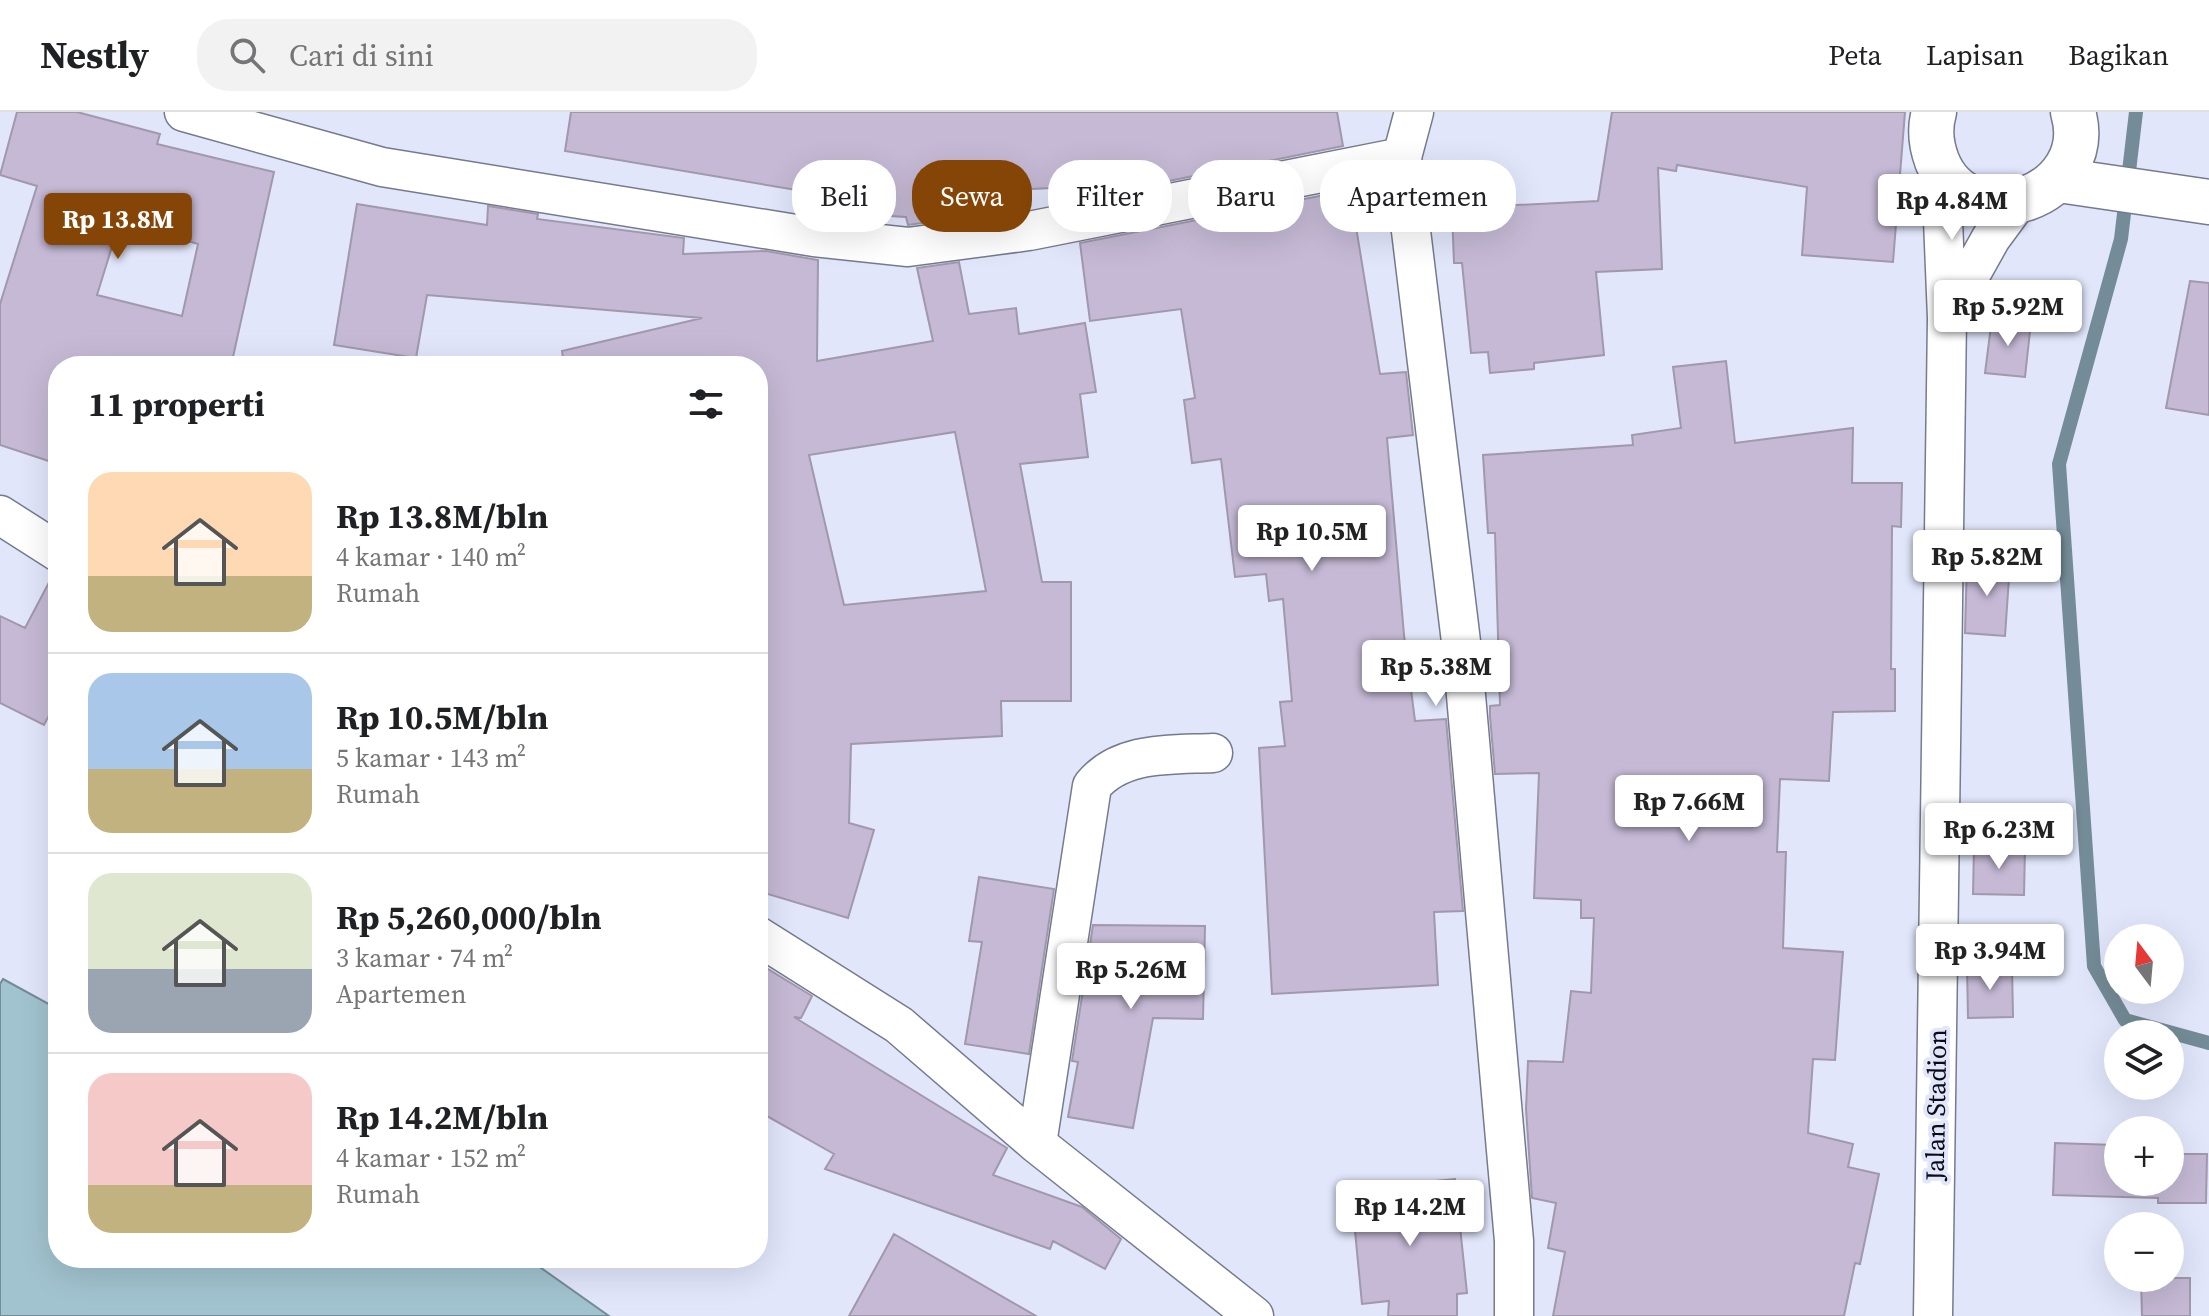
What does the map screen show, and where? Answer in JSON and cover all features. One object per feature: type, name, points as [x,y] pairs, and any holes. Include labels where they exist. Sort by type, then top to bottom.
[{"type":"street","points":[[184,112],[382,167],[814,237],[908,247],[1029,231],[1402,157]]},
{"type":"street","points":[[1414,112],[1402,157],[1462,650],[1514,1241],[1514,1316]]},
{"type":"street","points":[[1934,112],[1932,148],[1941,171],[1961,192],[1987,203],[2016,204],[2039,195],[2059,180],[2070,162],[2076,142],[2073,112]]},
{"type":"street","name":"Jalan Stadion","points":[[1933,1316],[1947,318],[1941,171]]},
{"type":"street","points":[[2059,180],[2189,199]]},
{"type":"street","name":"Jalan Stadion","points":[[1947,318],[1991,238],[2016,204]]},
{"type":"street","points":[[0,515],[48,546]]},
{"type":"street","points":[[1037,1144],[1092,786],[1101,775],[1131,761],[1213,753]]},
{"type":"street","points":[[768,942],[899,1025],[1037,1144],[1254,1316]]},
{"type":"water","points":[[3,979],[48,1004],[48,1268],[541,1268],[609,1316],[0,1316],[0,984]]},
{"type":"building","points":[[17,112],[77,112],[160,134],[157,144],[274,172],[233,356],[48,356],[48,461],[0,445],[0,304],[37,186],[0,175]],"holes":[[[120,221],[198,244],[182,316],[97,295]]]},
{"type":"building","points":[[571,112],[1337,112],[1343,146],[1273,160],[1188,160],[1188,177],[1172,180],[1172,160],[1048,160],[1048,188],[1032,189],[1032,160],[912,160],[912,224],[908,225],[906,217],[896,216],[896,160],[792,160],[792,189],[565,151]]},
{"type":"building","points":[[1612,112],[1905,112],[1893,262],[1802,255],[1807,187],[1677,165],[1676,171],[1658,168],[1662,269],[1596,272],[1604,355],[1534,363],[1534,369],[1490,373],[1488,352],[1471,353],[1462,263],[1454,263],[1453,232],[1516,232],[1516,205],[1598,201]]},
{"type":"building","points":[[1320,196],[1320,232],[1357,232],[1380,374],[1406,372],[1413,435],[1387,438],[1404,635],[1415,721],[1446,719],[1463,911],[1434,912],[1438,985],[1272,994],[1259,748],[1285,746],[1280,702],[1292,701],[1283,599],[1269,601],[1266,574],[1235,577],[1221,459],[1192,463],[1184,400],[1195,398],[1181,309],[1090,321],[1080,243],[1136,232],[1172,232],[1172,225],[1188,222],[1188,232],[1304,232],[1304,199]]},
{"type":"building","points":[[357,204],[487,225],[488,206],[538,214],[537,219],[684,238],[683,254],[766,251],[818,260],[817,361],[933,341],[917,268],[959,262],[969,314],[1016,308],[1019,334],[1085,323],[1096,392],[1080,394],[1088,457],[1020,464],[1042,582],[1071,582],[1071,701],[1001,701],[1002,736],[851,744],[849,823],[874,830],[848,918],[768,894],[768,356],[563,356],[562,351],[702,318],[427,295],[416,356],[334,345]],"holes":[[[955,432],[986,591],[844,605],[809,455]]]},
{"type":"building","points":[[2190,281],[2209,283],[2209,415],[2166,408]]},
{"type":"building","points":[[1992,318],[2031,322],[2025,377],[1985,373]]},
{"type":"building","points":[[1726,361],[1735,443],[1853,428],[1852,483],[1902,483],[1901,527],[1892,526],[1891,669],[1895,669],[1895,711],[1833,712],[1829,781],[1780,779],[1777,852],[1786,852],[1783,948],[1843,952],[1835,1060],[1813,1059],[1808,1133],[1853,1144],[1848,1167],[1879,1174],[1860,1264],[1855,1263],[1844,1316],[1553,1316],[1565,1252],[1548,1248],[1556,1203],[1532,1198],[1526,1109],[1528,1061],[1563,1062],[1571,991],[1591,993],[1594,918],[1581,918],[1581,900],[1534,898],[1539,773],[1495,774],[1490,706],[1500,705],[1495,533],[1488,533],[1483,455],[1633,445],[1632,435],[1681,428],[1673,367]]},
{"type":"building","points":[[1967,561],[2010,563],[2005,636],[1965,633]]},
{"type":"building","points":[[48,584],[48,717],[44,725],[0,703],[0,616],[25,628]]},
{"type":"building","points":[[1974,847],[2025,848],[2024,895],[1973,894]]},
{"type":"building","points":[[979,877],[1054,889],[1029,1054],[965,1044],[982,942],[969,941]]},
{"type":"building","points":[[1093,925],[1205,926],[1203,1019],[1153,1018],[1133,1128],[1068,1117],[1078,1062],[1072,1061]]},
{"type":"building","points":[[2012,966],[2013,1017],[1968,1018],[1967,967]]},
{"type":"building","points":[[768,969],[812,996],[801,1018],[794,1017],[1007,1148],[993,1175],[1082,1207],[1121,1239],[1105,1269],[1053,1241],[1050,1249],[825,1169],[834,1154],[768,1117]]},
{"type":"building","points":[[2055,1143],[2104,1145],[2104,1196],[2184,1196],[2184,1154],[2207,1154],[2206,1203],[2158,1203],[2158,1198],[2053,1195]]},
{"type":"building","points":[[1455,1179],[1467,1293],[1457,1294],[1457,1316],[1388,1316],[1389,1301],[1362,1304],[1351,1189]]},
{"type":"building","points":[[894,1234],[1036,1316],[849,1316]]},
{"type":"building","points":[[2184,1278],[2190,1278],[2190,1316],[2142,1316],[2141,1292],[2184,1292]]},
{"type":"waterway","points":[[2136,112],[2121,239],[2059,464],[2094,966],[2125,1020],[2209,1043]]}]
